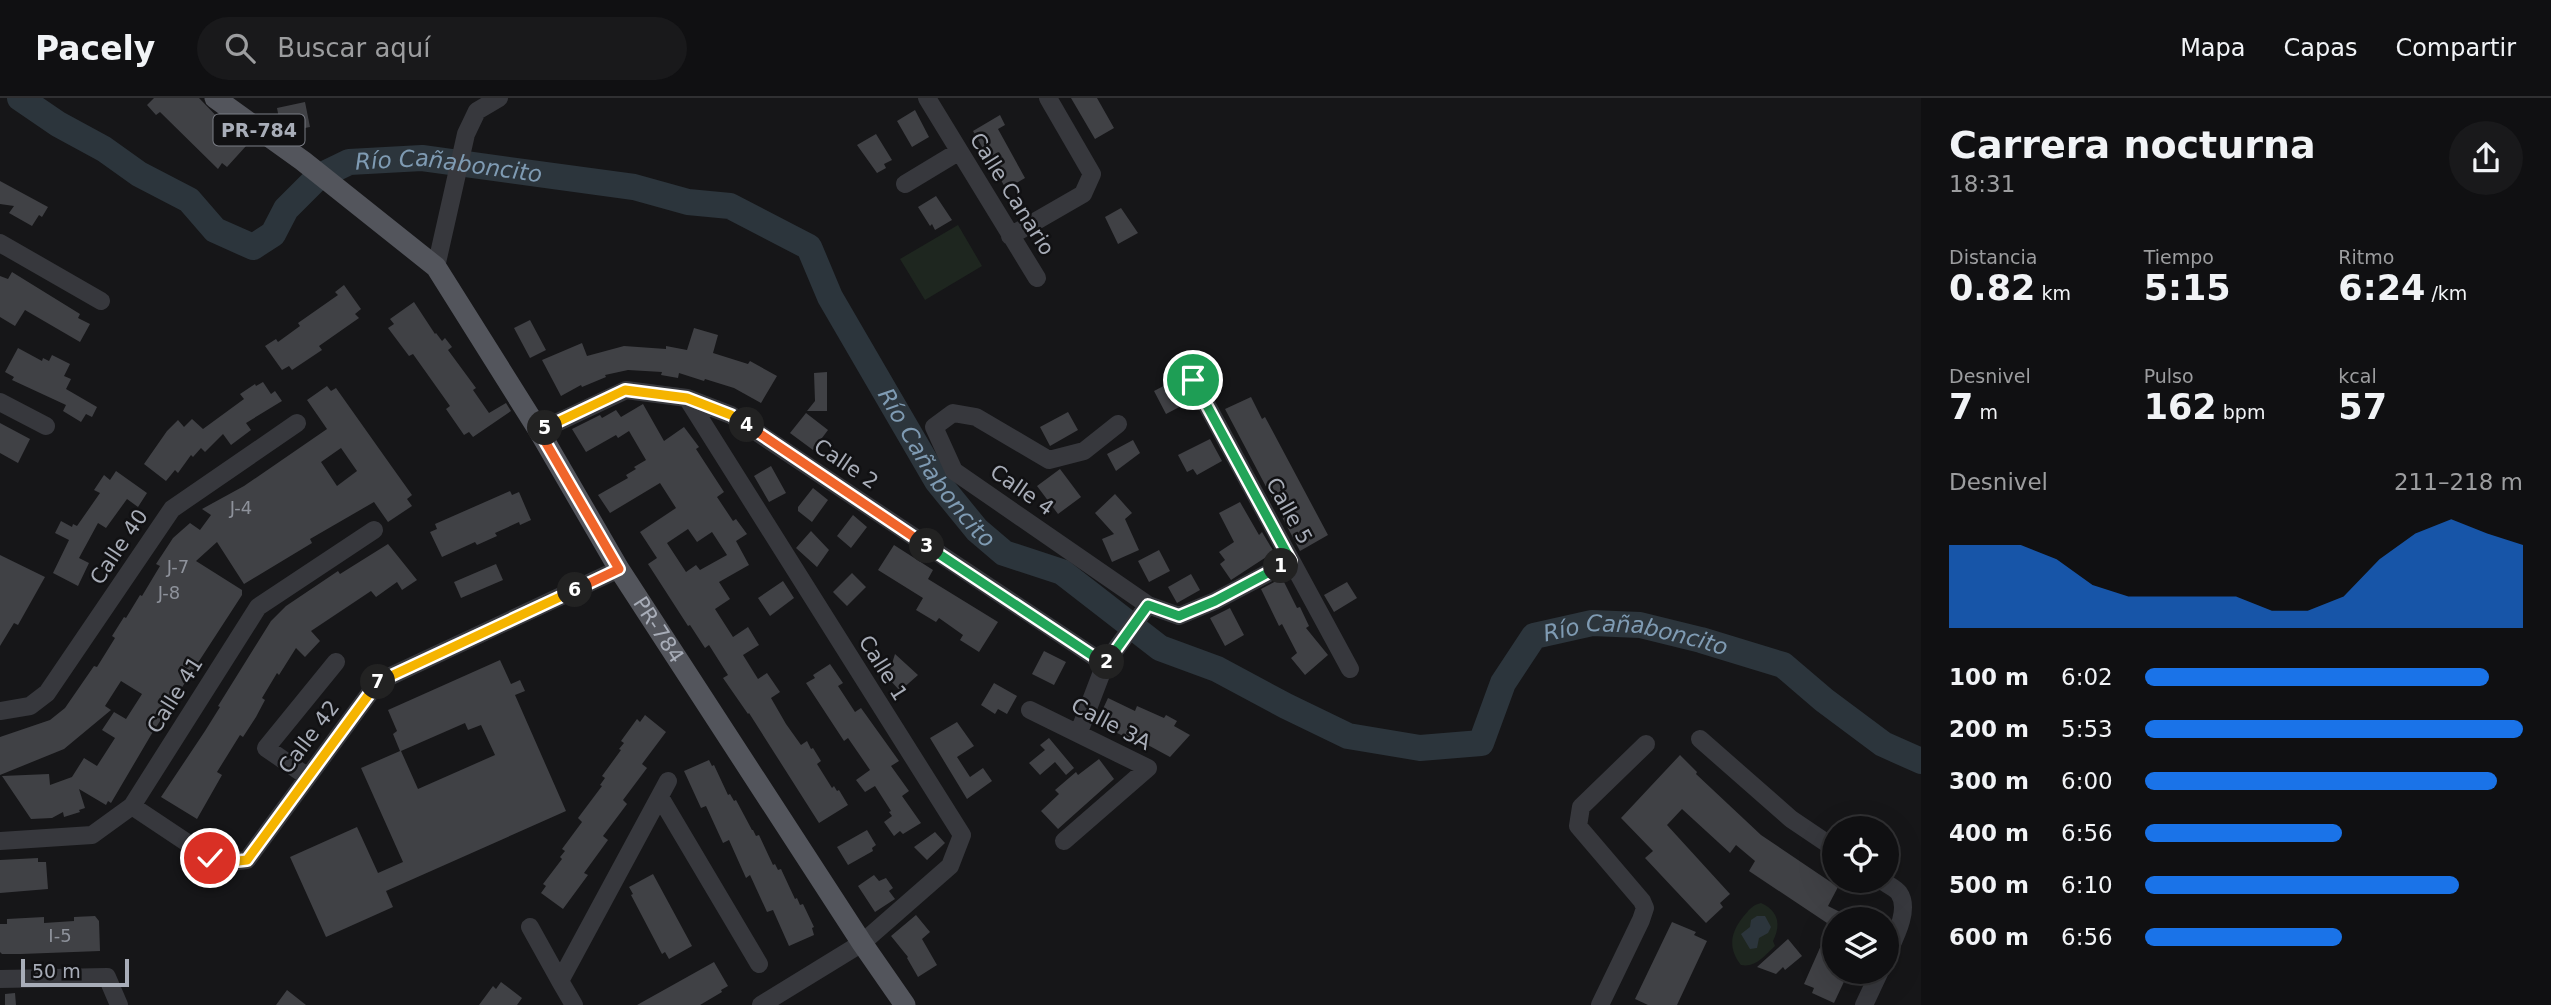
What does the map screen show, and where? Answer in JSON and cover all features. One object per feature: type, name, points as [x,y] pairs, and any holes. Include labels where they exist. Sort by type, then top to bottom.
[{"type":"main road","name":"PR-784","points":[[215,98],[303,161],[436,267],[539,431],[619,569],[905,1005]]},
{"type":"street","points":[[436,267],[466,134],[477,111],[499,98]]},
{"type":"street","name":"Calle Canario","points":[[927,98],[1037,278]]},
{"type":"street","points":[[1010,236],[1083,194],[1092,174],[1048,98]]},
{"type":"street","points":[[905,184],[958,152]]},
{"type":"street","points":[[0,243],[101,301]]},
{"type":"street","name":"Calle 5","points":[[1189,374],[1350,669]]},
{"type":"street","name":"Calle 2","points":[[539,431],[625,390],[687,398],[731,415],[1105,664]]},
{"type":"street","name":"Calle 1","points":[[687,398],[962,835],[950,866],[862,943]]},
{"type":"street","points":[[0,402],[46,426]]},
{"type":"street","name":"Calle 4","points":[[1118,424],[1084,451],[1049,460],[976,417],[953,414],[934,426],[954,471],[1143,612],[1179,616],[1215,601],[1291,561]]},
{"type":"street","name":"Calle 40","points":[[0,711],[30,706],[47,693],[172,509],[297,423]]},
{"type":"street","name":"Calle 41","points":[[0,841],[92,835],[132,806],[258,607],[374,530]]},
{"type":"street","name":"Calle 42","points":[[132,806],[210,858],[229,862],[247,860],[379,682],[619,569]]},
{"type":"street","points":[[1079,732],[1105,664],[1143,612]]},
{"type":"street","points":[[308,776],[266,748],[336,662]]},
{"type":"street","name":"Calle 3A","points":[[1030,710],[1148,768],[1064,841]]},
{"type":"street","points":[[1700,739],[1791,819],[1822,840]]},
{"type":"street","points":[[1600,1005],[1642,920],[1645,908],[1642,901],[1578,826],[1578,817],[1581,807],[1646,744]]},
{"type":"street","points":[[560,981],[664,789],[759,964]]},
{"type":"street","points":[[1899,893],[1903,905],[1899,924]]},
{"type":"street","points":[[530,927],[574,1005]]},
{"type":"street","points":[[761,1005],[862,943]]},
{"type":"street","points":[[0,979],[107,977],[119,1005]]},
{"type":"street","points":[[1864,1005],[1874,984]]},
{"type":"shaded area","points":[[958,225],[982,266],[925,300],[900,259]]},
{"type":"shaded area","points":[[1761,903],[1772,910],[1777,919],[1773,941],[1775,946],[1756,963],[1741,965],[1732,947],[1733,935],[1747,912]]},
{"type":"shaded area","points":[[1757,916],[1765,916],[1771,927],[1768,933],[1759,938],[1757,948],[1750,949],[1741,934]]},
{"type":"building","points":[[154,98],[199,98],[226,126],[228,124],[247,137],[242,143],[246,146],[227,167],[222,163],[218,169],[160,112],[156,115],[147,105]]},
{"type":"building","points":[[1071,98],[1097,98],[1114,128],[1095,139]]},
{"type":"building","points":[[305,102],[310,127],[284,132],[277,108]]},
{"type":"building","points":[[915,110],[929,137],[912,147],[897,121]]},
{"type":"building","points":[[1000,115],[1005,125],[998,129],[1025,178],[1006,189],[973,131]]},
{"type":"building","points":[[876,134],[892,160],[884,164],[886,168],[877,173],[857,145]]},
{"type":"building","points":[[0,181],[48,207],[42,217],[39,215],[32,226],[9,213],[14,206],[0,204]]},
{"type":"building","points":[[936,196],[952,220],[935,230],[918,207]]},
{"type":"building","points":[[1121,208],[1138,233],[1118,244],[1105,217]]},
{"type":"building","points":[[12,272],[80,314],[78,318],[90,324],[80,342],[25,310],[15,326],[0,317],[0,276],[8,279]]},
{"type":"building","points":[[344,285],[361,309],[355,314],[359,318],[319,346],[322,350],[292,370],[289,366],[282,370],[265,346],[276,339],[278,342],[300,326],[298,323],[338,295],[335,292]]},
{"type":"building","points":[[414,302],[435,334],[442,341],[445,338],[452,347],[448,350],[476,388],[473,390],[489,413],[506,403],[511,411],[473,437],[469,432],[464,435],[446,409],[450,406],[413,354],[409,356],[388,328],[394,324],[390,319]]},
{"type":"building","points":[[530,320],[546,350],[530,358],[514,328]]},
{"type":"building","points":[[694,328],[718,335],[713,353],[748,364],[750,361],[777,376],[761,403],[734,388],[705,379],[704,381],[679,373],[678,378],[661,375],[662,372],[628,370],[605,375],[606,377],[582,387],[581,385],[561,396],[542,360],[582,343],[587,356],[624,346],[666,349],[666,346],[687,350]]},
{"type":"building","points":[[18,348],[42,361],[43,358],[49,361],[52,355],[70,364],[64,376],[71,379],[66,389],[97,407],[92,417],[86,414],[81,422],[63,411],[66,405],[12,380],[14,377],[5,372]]},
{"type":"building","points":[[827,372],[827,411],[807,411],[815,401],[814,373]]},
{"type":"building","points":[[1177,379],[1189,402],[1166,414],[1154,391]]},
{"type":"building","points":[[263,382],[271,394],[275,391],[282,401],[246,423],[251,430],[231,445],[223,434],[205,452],[201,448],[193,457],[191,455],[178,473],[175,470],[166,481],[144,464],[178,420],[184,427],[192,419],[203,429],[244,399],[240,394]]},
{"type":"building","points":[[327,386],[331,391],[336,388],[412,495],[407,499],[412,506],[388,522],[374,502],[310,539],[312,543],[244,584],[217,542],[196,561],[242,590],[242,595],[151,735],[111,803],[108,801],[106,805],[79,789],[85,808],[79,810],[80,812],[64,817],[63,812],[52,818],[31,819],[2,776],[49,774],[50,785],[72,777],[84,758],[97,766],[115,738],[102,730],[114,712],[126,719],[142,694],[121,681],[105,706],[111,710],[64,749],[0,775],[0,737],[50,720],[65,708],[94,666],[97,667],[115,638],[112,636],[140,595],[142,596],[160,566],[156,564],[173,538],[190,523],[200,530],[211,515],[202,509],[244,486],[327,429],[307,400]],"holes":[[[341,448],[357,471],[337,486],[321,462]]]},
{"type":"building","points":[[1251,397],[1262,419],[1265,417],[1328,535],[1300,551],[1225,409]]},
{"type":"building","points":[[643,404],[664,441],[684,427],[699,447],[696,449],[724,492],[717,497],[733,521],[736,519],[747,534],[736,541],[749,565],[719,582],[730,599],[715,609],[733,637],[748,627],[759,645],[743,655],[758,679],[767,673],[780,692],[771,698],[786,724],[801,745],[807,741],[811,749],[813,748],[821,761],[817,764],[832,788],[834,786],[839,790],[848,805],[819,823],[749,713],[723,678],[728,675],[709,645],[705,648],[690,625],[688,626],[648,564],[657,558],[640,532],[676,508],[660,483],[610,513],[598,495],[628,478],[626,475],[636,469],[634,467],[646,460],[629,431],[618,438],[616,435],[586,452],[572,429],[616,410],[621,417]],"holes":[[[688,529],[697,542],[712,532],[727,555],[700,570],[696,565],[686,572],[667,543]]]},
{"type":"building","points":[[1068,412],[1078,430],[1050,446],[1040,427]]},
{"type":"building","points":[[806,413],[828,430],[813,450],[790,433]]},
{"type":"building","points":[[0,423],[30,439],[18,463],[0,453]]},
{"type":"building","points":[[1210,439],[1222,461],[1197,475],[1193,469],[1187,472],[1178,455]]},
{"type":"building","points":[[1133,440],[1140,453],[1116,471],[1107,454]]},
{"type":"building","points":[[771,466],[786,493],[769,502],[754,476]]},
{"type":"building","points":[[1060,469],[1081,497],[1058,514],[1037,486]]},
{"type":"building","points":[[116,471],[147,493],[138,507],[127,499],[106,528],[98,523],[79,558],[89,563],[78,586],[53,573],[69,540],[55,533],[61,521],[72,527],[73,524],[77,526],[100,493],[94,490],[104,475],[110,480]]},
{"type":"building","points":[[813,488],[828,500],[812,522],[798,511],[798,507]]},
{"type":"building","points":[[510,491],[512,495],[519,492],[531,520],[520,525],[519,522],[495,533],[497,536],[477,545],[475,542],[442,557],[430,532],[437,529],[435,524]]},
{"type":"building","points":[[1115,494],[1132,513],[1125,519],[1139,550],[1112,562],[1102,539],[1114,534],[1095,513]]},
{"type":"building","points":[[1240,502],[1259,535],[1262,532],[1274,552],[1231,580],[1220,564],[1225,560],[1219,552],[1234,542],[1219,513]]},
{"type":"building","points":[[853,515],[867,527],[851,548],[837,536]]},
{"type":"building","points":[[811,531],[829,550],[817,567],[796,548]]},
{"type":"building","points":[[388,544],[417,580],[402,590],[397,582],[376,597],[371,591],[311,631],[320,641],[305,657],[296,648],[279,675],[277,673],[262,698],[265,700],[256,717],[243,737],[240,735],[217,772],[222,775],[197,819],[161,797],[220,707],[218,706],[271,621],[286,606],[338,571],[340,574]]},
{"type":"building","points":[[894,545],[933,570],[928,579],[998,622],[979,652],[960,640],[963,635],[939,618],[936,622],[916,610],[923,598],[878,570]]},
{"type":"building","points":[[1159,550],[1170,571],[1149,582],[1138,561]]},
{"type":"building","points":[[0,555],[45,577],[18,625],[14,623],[0,646]]},
{"type":"building","points":[[496,564],[503,580],[461,598],[454,582]]},
{"type":"building","points":[[852,573],[866,587],[847,606],[833,592]]},
{"type":"building","points":[[1191,574],[1200,590],[1177,603],[1168,587]]},
{"type":"building","points":[[1282,578],[1297,608],[1300,607],[1309,626],[1306,628],[1328,655],[1305,675],[1291,658],[1297,653],[1282,624],[1279,626],[1261,589]]},
{"type":"building","points":[[783,581],[794,598],[770,616],[758,598]]},
{"type":"building","points":[[1347,582],[1357,598],[1334,612],[1324,595]]},
{"type":"building","points":[[1230,608],[1244,635],[1225,646],[1210,618]]},
{"type":"building","points":[[1044,651],[1066,662],[1054,685],[1032,674]]},
{"type":"building","points":[[895,654],[918,675],[900,691],[890,680],[895,675],[890,670]]},
{"type":"building","points":[[500,660],[511,684],[520,680],[525,691],[515,695],[566,811],[386,891],[393,907],[326,937],[290,857],[357,827],[378,873],[403,862],[361,768],[400,751],[393,734],[397,731],[388,710]],"holes":[[[465,723],[468,730],[481,725],[495,755],[418,789],[401,751]]]},
{"type":"building","points":[[830,664],[843,683],[838,686],[855,712],[861,708],[899,761],[891,766],[909,791],[902,796],[921,823],[903,834],[900,831],[894,836],[884,822],[892,816],[889,812],[891,811],[875,786],[865,792],[856,780],[870,770],[848,738],[844,741],[806,683]]},
{"type":"building","points":[[994,683],[1017,696],[1007,714],[998,709],[995,714],[981,705]]},
{"type":"building","points":[[1108,698],[1135,711],[1137,706],[1164,718],[1166,715],[1177,721],[1174,726],[1190,735],[1170,757],[1096,724]]},
{"type":"building","points":[[645,715],[666,732],[642,764],[647,768],[623,800],[627,804],[603,836],[608,840],[584,873],[588,875],[563,909],[541,893],[546,886],[543,884],[562,859],[560,857],[565,851],[562,849],[582,822],[578,818],[602,786],[600,785],[605,778],[602,776],[621,750],[619,749],[624,743],[621,741],[637,719],[640,722]]},
{"type":"building","points":[[957,722],[974,746],[957,757],[970,777],[983,768],[992,781],[967,799],[930,738]]},
{"type":"building","points":[[1049,738],[1074,768],[1066,775],[1055,762],[1040,775],[1029,763],[1045,750],[1040,745]]},
{"type":"building","points":[[1680,755],[1696,774],[1761,835],[1822,876],[1822,893],[1835,893],[1828,906],[1830,907],[1822,907],[1822,920],[1749,871],[1755,861],[1736,845],[1730,853],[1682,809],[1667,825],[1730,894],[1720,903],[1723,907],[1706,923],[1645,858],[1653,851],[1621,818]]},
{"type":"building","points":[[1099,759],[1114,779],[1058,829],[1041,811],[1059,794],[1055,790],[1076,772],[1078,775]]},
{"type":"building","points":[[709,760],[728,795],[736,800],[752,830],[756,836],[759,835],[773,865],[775,864],[778,870],[781,869],[795,899],[797,898],[800,905],[803,904],[814,927],[814,935],[789,946],[773,910],[767,912],[750,875],[746,878],[729,840],[723,843],[706,806],[701,808],[684,771]]},
{"type":"building","points":[[867,830],[876,845],[872,848],[873,851],[848,865],[837,847]]},
{"type":"building","points":[[935,832],[945,843],[927,860],[914,847]]},
{"type":"building","points":[[38,858],[38,862],[46,862],[48,889],[0,893],[0,860]]},
{"type":"building","points":[[653,874],[692,946],[669,959],[665,952],[662,954],[629,887]]},
{"type":"building","points":[[874,875],[879,881],[886,878],[893,888],[889,891],[895,899],[875,912],[858,886]]},
{"type":"building","points":[[916,915],[930,932],[922,939],[937,965],[918,977],[908,957],[891,936]]},
{"type":"building","points":[[95,916],[99,921],[100,951],[21,954],[0,952],[0,924],[7,924],[7,919],[44,917],[44,923]]},
{"type":"building","points":[[1672,922],[1696,932],[1694,935],[1707,941],[1677,1005],[1648,1005],[1635,999]]},
{"type":"building","points":[[1788,939],[1802,956],[1776,974],[1757,967]]},
{"type":"building","points":[[1822,943],[1822,984],[1843,984],[1834,1003],[1812,993],[1814,988],[1804,984]]},
{"type":"building","points":[[714,962],[728,986],[700,1005],[637,1005]]},
{"type":"building","points":[[501,982],[522,998],[517,1005],[479,1005],[493,986],[496,989]]},
{"type":"building","points":[[287,990],[306,1005],[276,1005]]},
{"type":"building","points":[[15,993],[16,1005],[5,1005],[5,994]]},
{"type":"waterway","name":"Río Cañaboncito","points":[[20,98],[58,124],[104,149],[139,174],[189,200],[215,230],[253,247],[273,234],[286,209],[318,177],[349,162],[422,158],[634,187],[688,202],[730,206],[809,247],[830,297],[937,481],[977,530],[1004,553],[1062,572],[1160,648],[1217,669],[1348,736],[1420,748],[1481,743],[1503,683],[1534,636],[1592,623],[1640,625],[1783,665],[1883,744],[1921,761]]},
{"type":"route","points":[[210,858],[229,862],[247,860],[379,682],[619,569],[539,431],[625,390],[687,398],[731,415],[1105,664],[1148,605],[1179,616],[1215,601],[1291,561],[1193,380]]}]
